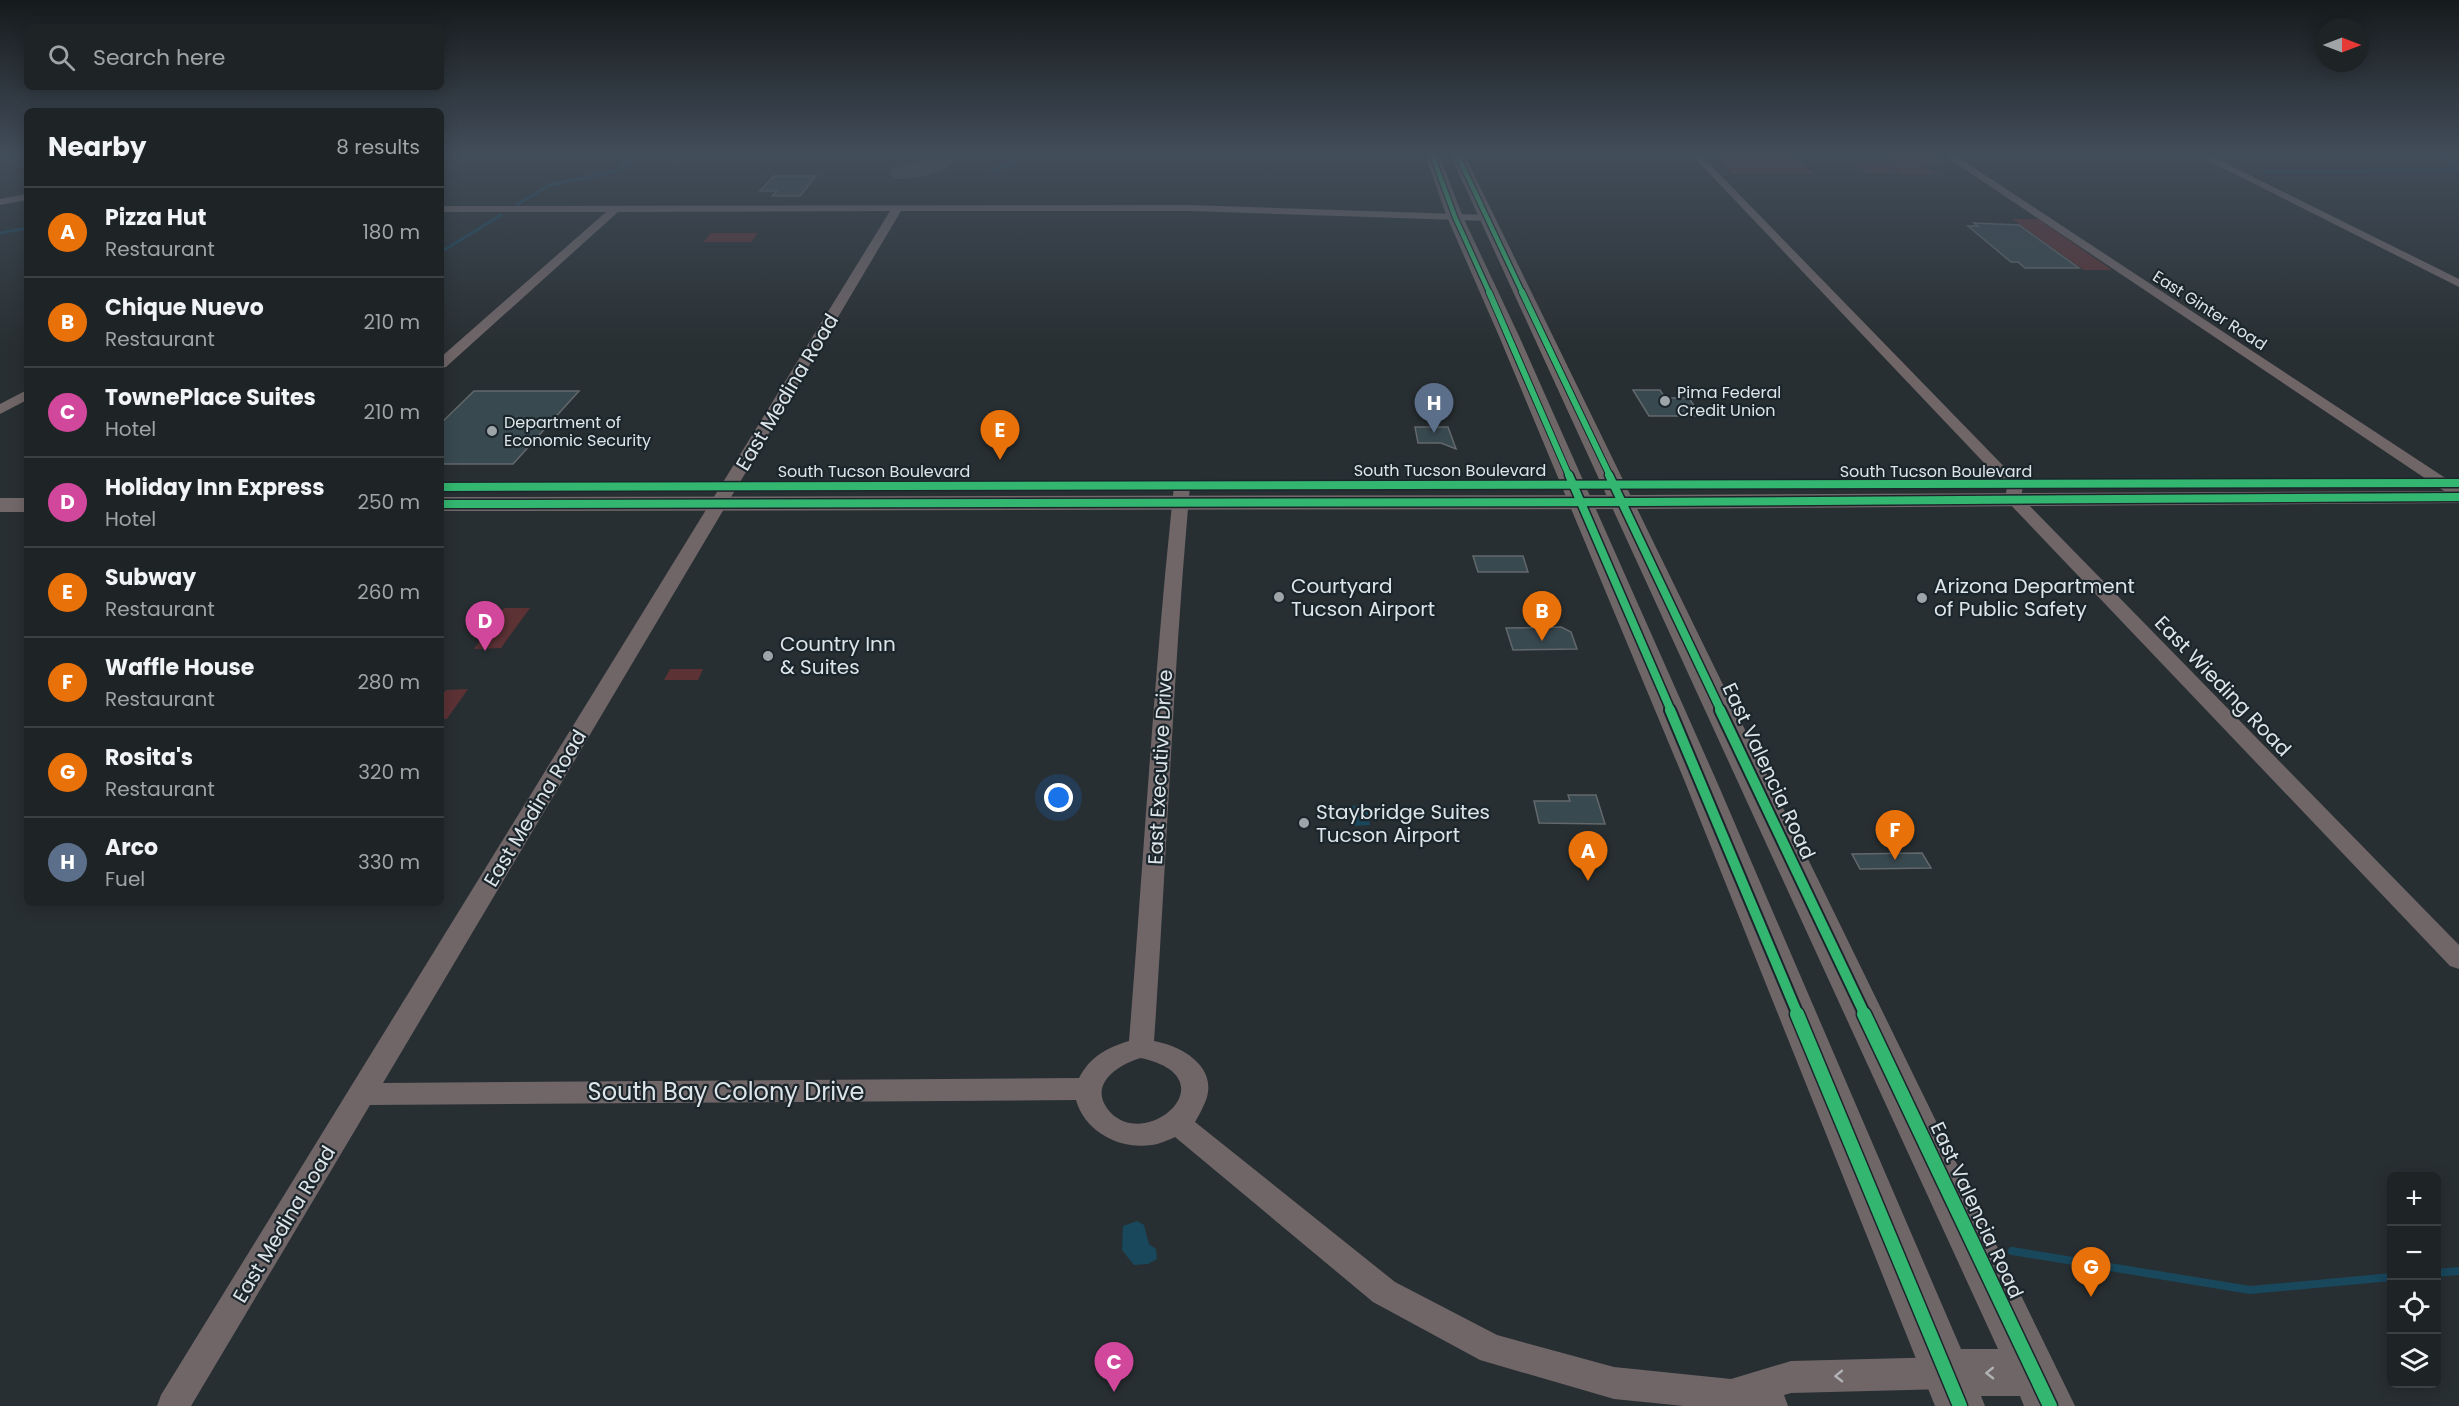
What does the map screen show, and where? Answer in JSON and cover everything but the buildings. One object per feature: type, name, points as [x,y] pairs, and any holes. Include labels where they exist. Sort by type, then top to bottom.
[{"type":"main road","points":[[1455,218],[1509,336],[1701,783],[1953,1390],[2042,1389]]},
{"type":"main road","name":"East Valencia Road","points":[[1489,218],[2042,1389]]},
{"type":"main road","points":[[1509,336],[1544,336]]},
{"type":"main road","points":[[0,487],[24,487]]},
{"type":"main road","name":"South Tucson Boulevard","points":[[444,487],[724,495],[2455,490]]},
{"type":"main road","name":"South Tucson Boulevard","points":[[444,504],[724,495]]},
{"type":"main road","points":[[0,505],[24,505]]},
{"type":"main road","points":[[1701,783],[1754,783]]},
{"type":"street","points":[[444,361],[605,218]]},
{"type":"street","name":"East Medina Road","points":[[173,1406],[892,218]]},
{"type":"street","points":[[1476,218],[1489,218]]},
{"type":"street","name":"East Wieding Road","points":[[1755,218],[2459,960]]},
{"type":"street","name":"East Ginter Road","points":[[2043,218],[2455,490]]},
{"type":"street","points":[[2327,218],[2459,284]]},
{"type":"street","points":[[0,410],[24,396]]},
{"type":"street","name":"East Executive Drive","points":[[1141,1048],[1157,832],[1170,604],[1181,495]]},
{"type":"street","points":[[1141,1048],[1158,1049],[1173,1054],[1185,1064],[1192,1075],[1195,1089],[1192,1103],[1184,1116],[1176,1122],[1153,1133],[1134,1134],[1116,1130],[1102,1121],[1093,1109],[1090,1089],[1091,1081],[1098,1068],[1110,1058],[1125,1051],[1141,1048]]},
{"type":"street","name":"South Bay Colony Drive","points":[[362,1094],[1090,1089]]},
{"type":"street","points":[[1176,1122],[1384,1292],[1491,1349],[1614,1383],[1731,1395],[1772,1406]]},
{"type":"street","points":[[1731,1395],[1791,1377],[1953,1390]]},
{"type":"shaded area","points":[[2012,219],[2038,219],[2112,270],[2084,270]]},
{"type":"shaded area","points":[[711,233],[758,233],[751,242],[703,242]]},
{"type":"shaded area","points":[[504,608],[530,608],[501,648],[474,649]]},
{"type":"shaded area","points":[[670,669],[703,669],[698,680],[664,680]]},
{"type":"shaded area","points":[[468,689],[447,719],[444,719],[444,693],[446,690]]},
{"type":"water","points":[[1367,805],[1370,825],[1352,826],[1350,806]]},
{"type":"water","points":[[1137,1221],[1144,1225],[1149,1244],[1156,1249],[1157,1259],[1148,1264],[1134,1265],[1122,1250],[1123,1226]]},
{"type":"waterway","points":[[444,250],[497,218]]},
{"type":"waterway","points":[[0,233],[24,229]]},
{"type":"waterway","points":[[2012,1251],[2250,1290],[2387,1277]]},
{"type":"waterway","points":[[2441,1273],[2459,1271]]},
{"type":"cycle path","points":[[1455,218],[1509,336],[1701,782],[1960,1406]]},
{"type":"cycle path","points":[[1487,218],[2050,1406]]},
{"type":"cycle path","points":[[444,487],[2459,483]]},
{"type":"cycle path","points":[[444,504],[1638,502],[2459,497]]},
{"type":"place","name":"Pima Federal Credit Union","points":[[1665,401]]},
{"type":"place","name":"Department of Economic Security","points":[[492,431]]},
{"type":"place","name":"Arco","points":[[1434,433]]},
{"type":"place","name":"Subway","points":[[1000,460]]},
{"type":"place","name":"Courtyard Tucson Airport","points":[[1279,597]]},
{"type":"place","name":"Arizona Department of Public Safety","points":[[1922,598]]},
{"type":"place","name":"Chique Nuevo","points":[[1542,641]]},
{"type":"place","name":"Holiday Inn Express","points":[[485,651]]},
{"type":"place","name":"Country Inn & Suites","points":[[768,656]]},
{"type":"place","name":"Staybridge Suites Tucson Airport","points":[[1304,823]]},
{"type":"place","name":"Waffle House","points":[[1895,860]]},
{"type":"place","name":"Pizza Hut","points":[[1588,881]]},
{"type":"place","name":"Rosita's","points":[[2091,1297]]},
{"type":"place","name":"TownePlace Suites","points":[[1114,1392]]}]
